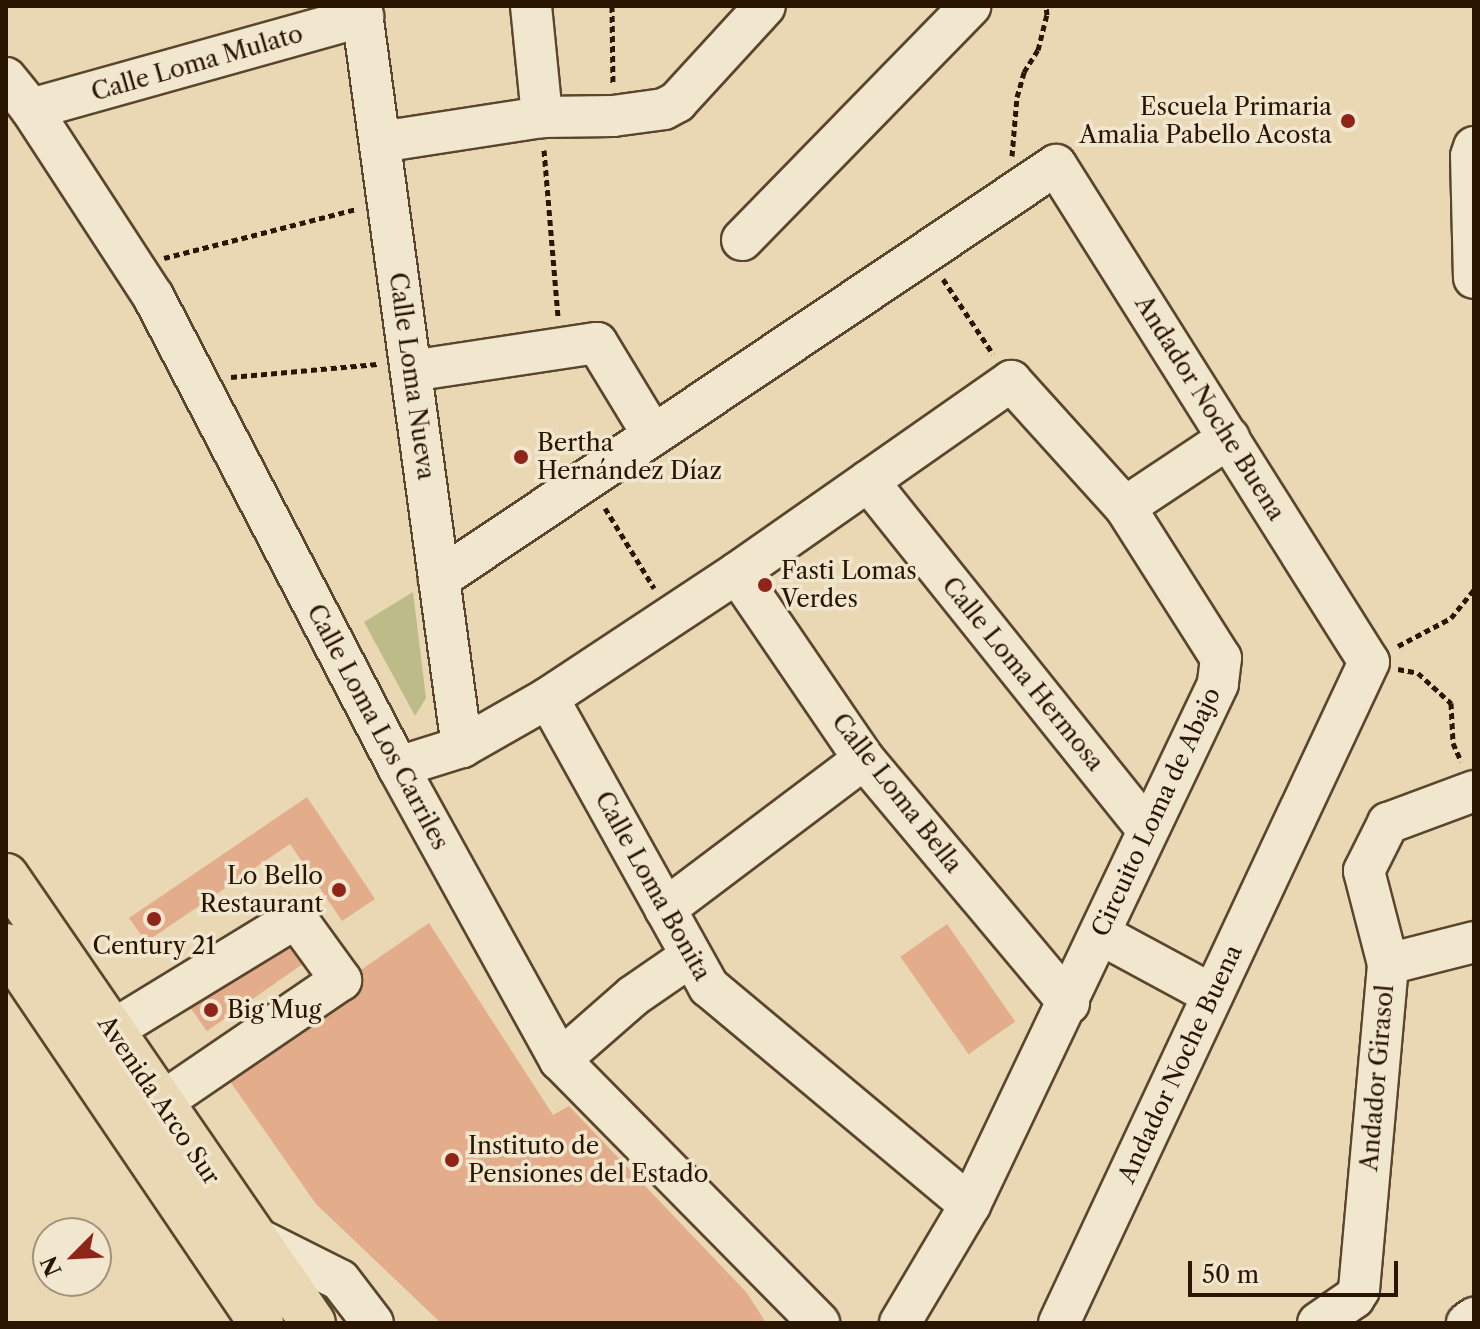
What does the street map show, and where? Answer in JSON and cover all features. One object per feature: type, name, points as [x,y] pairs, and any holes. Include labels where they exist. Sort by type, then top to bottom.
[{"type":"main road","name":"Avenida Arco Sur","points":[[6,876],[313,1323]]},
{"type":"main road","name":"Avenida Arco Sur","points":[[6,946],[261,1323]]},
{"type":"street","points":[[531,6],[542,117]]},
{"type":"street","points":[[380,142],[542,117],[613,116],[664,109],[677,102],[765,6]]},
{"type":"street","points":[[742,240],[970,6]]},
{"type":"street","name":"Calle Loma Mulato","points":[[31,109],[362,11]]},
{"type":"street","name":"Calle Loma Nueva","points":[[362,11],[462,747]]},
{"type":"street","name":"Calle Loma Los Carriles","points":[[6,78],[31,109],[153,296],[398,767],[560,1060],[819,1323]]},
{"type":"street","points":[[1474,147],[1474,278]]},
{"type":"street","name":"Andador Noche Buena","points":[[439,579],[1056,165],[1369,662],[1059,1323]]},
{"type":"street","points":[[410,366],[579,346],[653,435]]},
{"type":"street","points":[[398,767],[462,747],[548,698],[737,573],[1011,381]]},
{"type":"street","name":"Circuito Loma de Abajo","points":[[900,1323],[970,1205],[1069,1003],[1218,684],[1221,658],[1125,507],[1011,381]]},
{"type":"street","points":[[1125,507],[1229,438]]},
{"type":"street","name":"Calle Loma Hermosa","points":[[868,481],[1148,830]]},
{"type":"street","name":"Calle Loma Bella","points":[[737,573],[864,759],[1069,1003]]},
{"type":"street","name":"Calle Loma Bonita","points":[[548,698],[709,987],[970,1205]]},
{"type":"street","points":[[665,909],[864,759]]},
{"type":"street","name":"Andador Girasol","points":[[1318,1323],[1354,1298],[1359,1290],[1388,964],[1364,871],[1388,823],[1474,791]]},
{"type":"street","points":[[111,1031],[293,920],[299,922],[341,980],[161,1103]]},
{"type":"street","points":[[1100,934],[1211,994]]},
{"type":"street","points":[[1388,964],[1474,942]]},
{"type":"street","points":[[560,1060],[633,996],[691,956]]},
{"type":"street","points":[[252,1236],[340,1280],[373,1323]]},
{"type":"street","points":[[1467,1323],[1474,1318]]},
{"type":"path","points":[[612,6],[613,116]]},
{"type":"path","points":[[1010,197],[1017,97],[1024,72],[1038,50],[1047,15],[1046,6]]},
{"type":"path","points":[[542,117],[579,346]]},
{"type":"path","points":[[131,266],[388,201]]},
{"type":"path","points":[[926,253],[1011,381]]},
{"type":"path","points":[[197,380],[410,366]]},
{"type":"path","points":[[587,479],[672,616]]},
{"type":"path","points":[[1369,662],[1451,618],[1474,590]]},
{"type":"path","points":[[1369,662],[1418,673],[1439,691],[1451,703],[1453,743],[1460,761],[1474,764]]},
{"type":"shaded area","points":[[413,592],[426,698],[415,716],[364,622]]},
{"type":"building","points":[[307,797],[375,899],[342,921],[290,844],[146,942],[129,918]]},
{"type":"building","name":"Instituto de Pensiones del Estado","points":[[429,923],[553,1115],[569,1106],[747,1293],[766,1323],[441,1323],[316,1204],[220,1067]]},
{"type":"building","points":[[947,924],[1015,1021],[969,1054],[900,957]]},
{"type":"building","points":[[295,934],[312,958],[207,1031],[190,1007]]},
{"type":"place","name":"Escuela Primaria Amalia Pabello Acosta","points":[[1348,121]]},
{"type":"place","name":"Bertha Hernández Díaz","points":[[521,457]]},
{"type":"place","name":"Fasti Lomas Verdes","points":[[765,585]]},
{"type":"place","name":"Lo Bello Restaurant","points":[[339,890]]},
{"type":"place","name":"Century 21","points":[[154,919]]},
{"type":"place","name":"Big Mug","points":[[211,1010]]},
{"type":"place","name":"Instituto de Pensiones del Estado","points":[[452,1160]]}]
